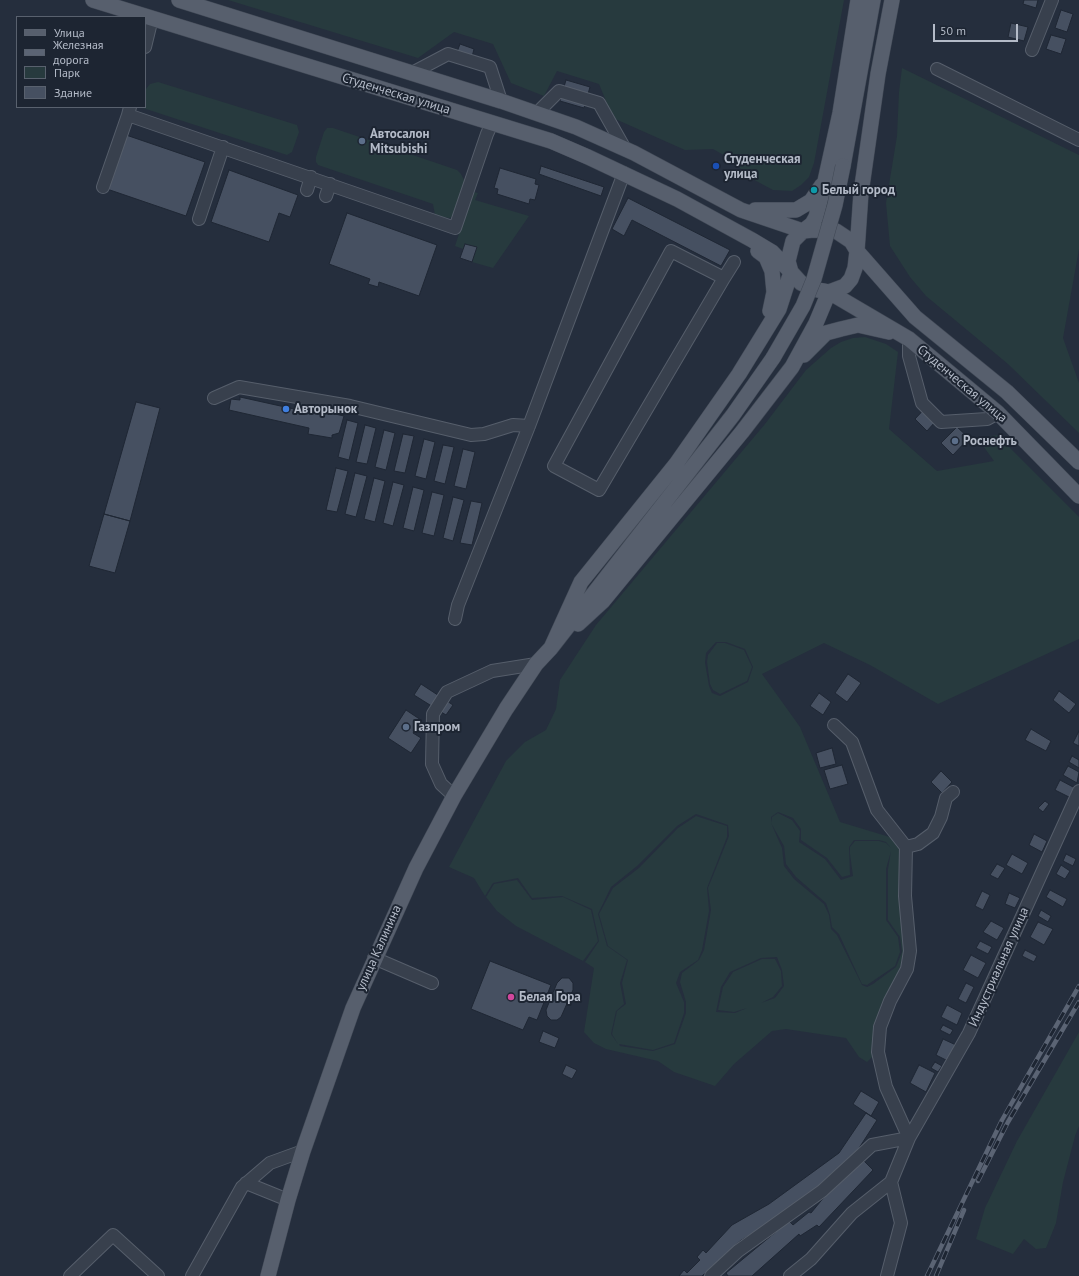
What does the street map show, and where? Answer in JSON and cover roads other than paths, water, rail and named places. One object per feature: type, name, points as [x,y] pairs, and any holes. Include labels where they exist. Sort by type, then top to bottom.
[{"type":"main road","name":"Студенческая улица","points":[[93,0],[145,16]]},
{"type":"main road","name":"Студенческая улица","points":[[179,0],[576,126],[629,151],[741,210],[803,231]]},
{"type":"main road","points":[[858,0],[840,113],[816,217],[812,224],[793,241],[788,261],[791,272],[801,283],[818,290],[830,292],[845,286],[851,279],[855,268],[862,193],[878,74],[892,0]]},
{"type":"main road","points":[[551,648],[733,415],[773,358],[803,306],[814,279],[835,205],[873,0]]},
{"type":"main road","name":"Студенческая улица","points":[[146,16],[551,141],[624,173],[677,199],[772,252],[791,272]]},
{"type":"main road","points":[[624,173],[629,151]]},
{"type":"main road","points":[[741,210],[796,210],[811,201],[825,181]]},
{"type":"main road","points":[[730,229],[766,257],[772,271],[774,292],[770,312],[739,374]]},
{"type":"main road","points":[[803,231],[836,231],[851,241],[857,251]]},
{"type":"main road","name":"Студенческая улица","points":[[857,251],[915,317],[1008,392],[1079,462]]},
{"type":"main road","points":[[551,648],[581,582],[676,464],[739,374],[779,310],[791,272]]},
{"type":"main road","name":"Студенческая улица","points":[[830,292],[909,339],[998,413],[1079,496]]},
{"type":"main road","points":[[792,367],[816,323],[830,292]]},
{"type":"main road","points":[[551,648],[603,601],[737,438],[792,367],[826,333],[858,325],[909,339]]},
{"type":"main road","name":"улица Калинина","points":[[268,1276],[288,1200],[303,1151],[353,1008],[374,958],[416,868],[454,796],[506,709],[536,664],[551,648]]},
{"type":"street","points":[[1032,50],[1052,0]]},
{"type":"street","points":[[146,43],[152,18]]},
{"type":"street","points":[[412,73],[448,54],[490,67],[501,101]]},
{"type":"street","points":[[937,69],[1079,140]]},
{"type":"street","points":[[537,113],[559,91],[599,103],[629,151]]},
{"type":"street","points":[[103,187],[129,111],[223,147],[455,228],[474,188],[487,134],[492,123]]},
{"type":"street","points":[[199,219],[223,147]]},
{"type":"street","points":[[455,619],[458,605],[529,426],[624,173]]},
{"type":"street","points":[[307,190],[311,177]]},
{"type":"street","points":[[326,196],[330,184]]},
{"type":"street","points":[[724,278],[671,251],[554,466],[599,490],[734,262]]},
{"type":"street","points":[[909,339],[909,356],[922,404],[941,422],[987,419],[998,413]]},
{"type":"street","points":[[214,398],[238,387],[350,406],[471,435],[484,434],[513,425],[529,426]]},
{"type":"street","points":[[454,796],[441,784],[432,764],[433,714],[447,692],[492,670],[536,664]]},
{"type":"street","points":[[711,1276],[738,1251],[822,1192],[872,1145],[909,1138],[886,1086],[878,1052],[880,1027],[893,996],[907,969],[910,951],[905,896],[906,847],[877,810],[852,742],[834,725]]},
{"type":"street","name":"Индустриальная улица","points":[[790,1276],[811,1259],[852,1213],[891,1182],[909,1138],[969,1033],[1079,791]]},
{"type":"street","points":[[906,847],[918,844],[933,833],[941,817],[946,798],[953,792]]},
{"type":"street","points":[[374,958],[432,983]]},
{"type":"street","points":[[192,1276],[242,1187],[270,1163],[303,1151]]},
{"type":"street","points":[[887,1276],[901,1223],[891,1182]]},
{"type":"street","points":[[246,1184],[288,1200]]},
{"type":"street","points":[[70,1276],[113,1235],[158,1276]]},
{"type":"railway","points":[[927,1276],[1002,1120],[1079,986]]},
{"type":"railway","points":[[978,1181],[1008,1122],[1079,1002]]},
{"type":"railway","points":[[936,1276],[964,1210]]},
{"type":"place","name":"Автосалон Mitsubishi","points":[[362,141]]},
{"type":"place","name":"Студенческая улица","points":[[716,166]]},
{"type":"place","name":"Белый город","points":[[814,190]]},
{"type":"place","name":"Авторынок","points":[[286,409]]},
{"type":"place","name":"Роснефть","points":[[955,441]]},
{"type":"place","name":"Газпром","points":[[406,727]]},
{"type":"place","name":"Белая Гора","points":[[511,997]]}]
